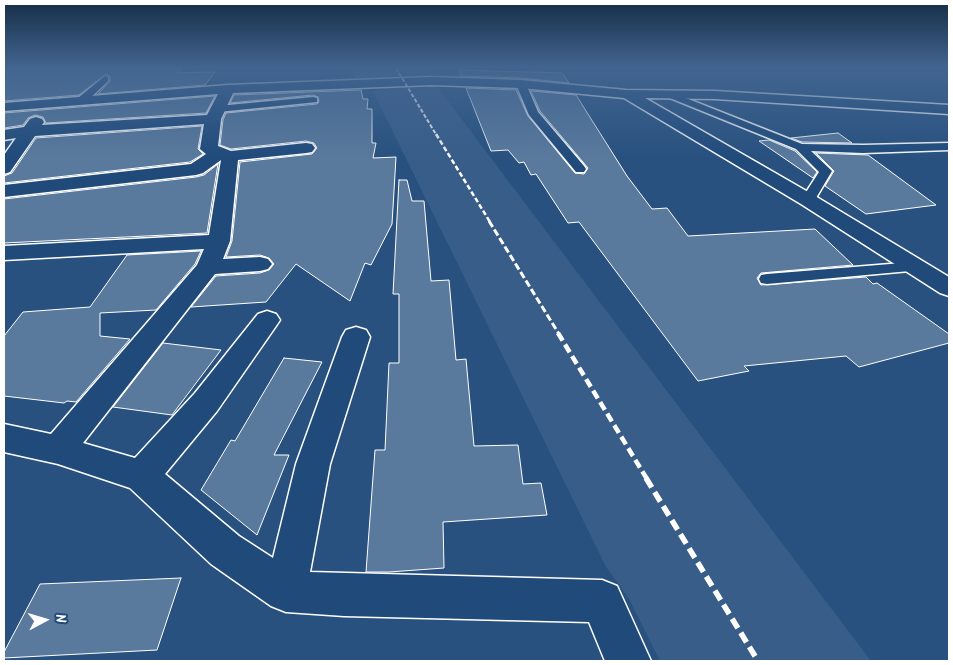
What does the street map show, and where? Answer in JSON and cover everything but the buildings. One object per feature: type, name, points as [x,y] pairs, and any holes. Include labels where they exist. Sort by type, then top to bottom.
[{"type":"street","points":[[4,107],[47,102],[115,99]]},
{"type":"street","points":[[4,135],[204,99]]},
{"type":"street","points":[[219,99],[208,149],[225,154],[306,148]]},
{"type":"street","points":[[635,99],[808,200],[949,288]]},
{"type":"street","points":[[762,99],[949,109]]},
{"type":"street","points":[[4,168],[30,131],[47,102]]},
{"type":"street","points":[[4,191],[196,169],[225,154]]},
{"type":"street","points":[[58,450],[208,266],[219,241],[225,154]]},
{"type":"street","points":[[4,253],[219,241]]},
{"type":"street","points":[[208,266],[260,264]]},
{"type":"street","points":[[142,476],[206,402],[267,320]]},
{"type":"street","points":[[286,591],[313,464],[356,337]]},
{"type":"street","points":[[4,438],[58,450],[142,476],[225,550],[286,591],[344,595],[602,601],[628,661]]},
{"type":"lane","points":[[291,99],[313,100]]},
{"type":"lane","points":[[527,99],[533,113],[580,169]]},
{"type":"lane","points":[[681,99],[800,147],[863,149],[949,147]]},
{"type":"lane","points":[[800,147],[826,171],[808,200]]},
{"type":"lane","points":[[766,279],[915,267]]},
{"type":"shaded area","points":[[377,99],[446,99],[871,661],[660,661],[629,599],[606,567]]},
{"type":"railway","points":[[415,99],[437,136]]},
{"type":"railway","points":[[436,134],[490,222]]},
{"type":"railway","points":[[489,221],[559,334]]},
{"type":"railway","points":[[558,333],[647,479]]},
{"type":"railway","points":[[646,478],[758,661]]}]
